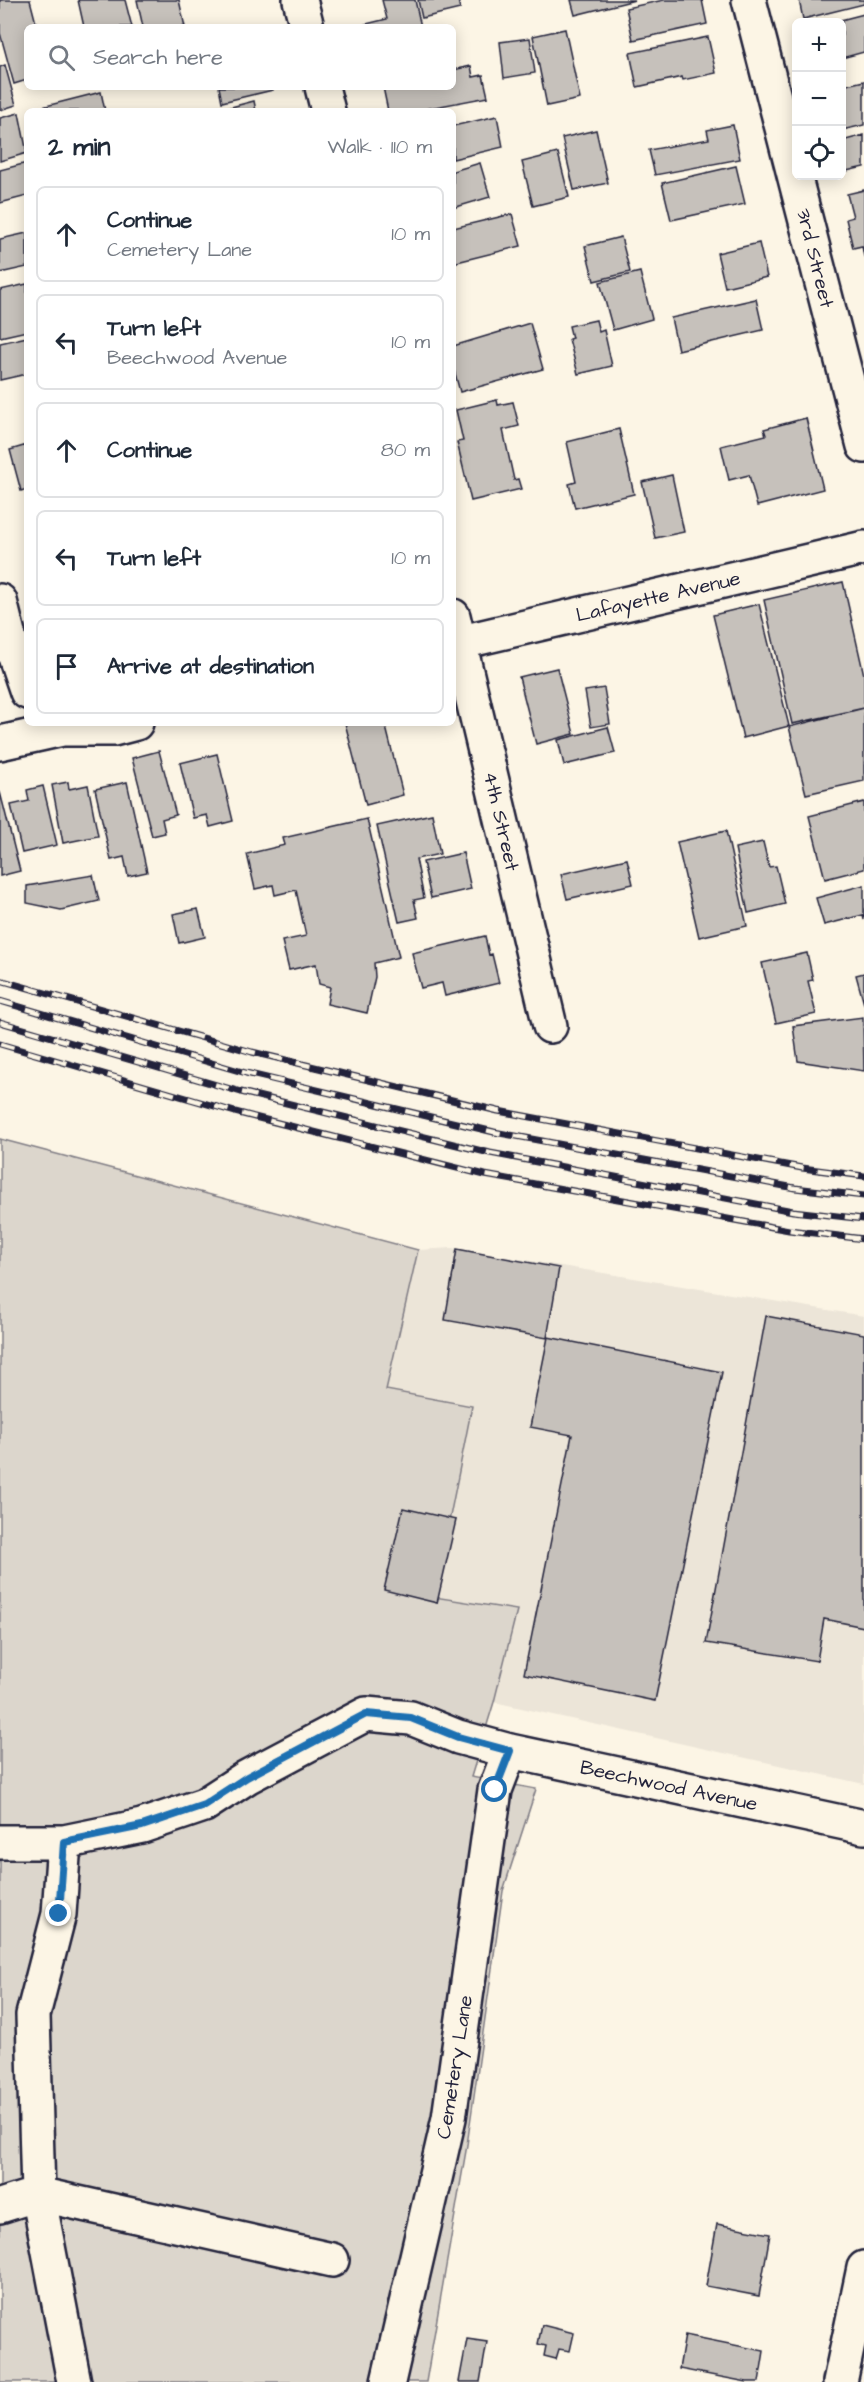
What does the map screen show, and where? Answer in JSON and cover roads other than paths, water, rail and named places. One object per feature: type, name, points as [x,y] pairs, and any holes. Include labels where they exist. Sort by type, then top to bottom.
[{"type":"street","points":[[300,0],[306,24]]},
{"type":"street","name":"3rd Street","points":[[749,0],[864,446]]},
{"type":"street","points":[[323,90],[327,108]]},
{"type":"street","name":"Lafayette Avenue","points":[[456,634],[864,548]]},
{"type":"street","points":[[0,601],[24,683]]},
{"type":"street","name":"4th Street","points":[[456,638],[550,1026]]},
{"type":"street","points":[[0,743],[59,726],[113,729],[124,726]]},
{"type":"street","name":"Beechwood Avenue","points":[[0,1842],[64,1842],[142,1826],[204,1805],[247,1777],[366,1714],[411,1718],[458,1737],[510,1751],[864,1827]]},
{"type":"street","name":"Cemetery Lane","points":[[388,2382],[449,2118],[495,1790],[510,1751]]},
{"type":"street","points":[[64,1842],[59,1914],[33,2015],[39,2194],[74,2382]]},
{"type":"street","points":[[0,2206],[39,2194],[333,2260]]},
{"type":"street","points":[[840,2382],[864,2268]]},
{"type":"railway","points":[[0,980],[252,1052],[498,1111],[802,1168],[864,1176]]},
{"type":"railway","points":[[0,1001],[246,1073],[494,1132],[795,1188],[864,1196]]},
{"type":"railway","points":[[0,1022],[241,1092],[490,1153],[793,1211],[864,1219]]},
{"type":"railway","points":[[0,1044],[235,1112],[485,1175],[789,1230],[864,1239]]}]
